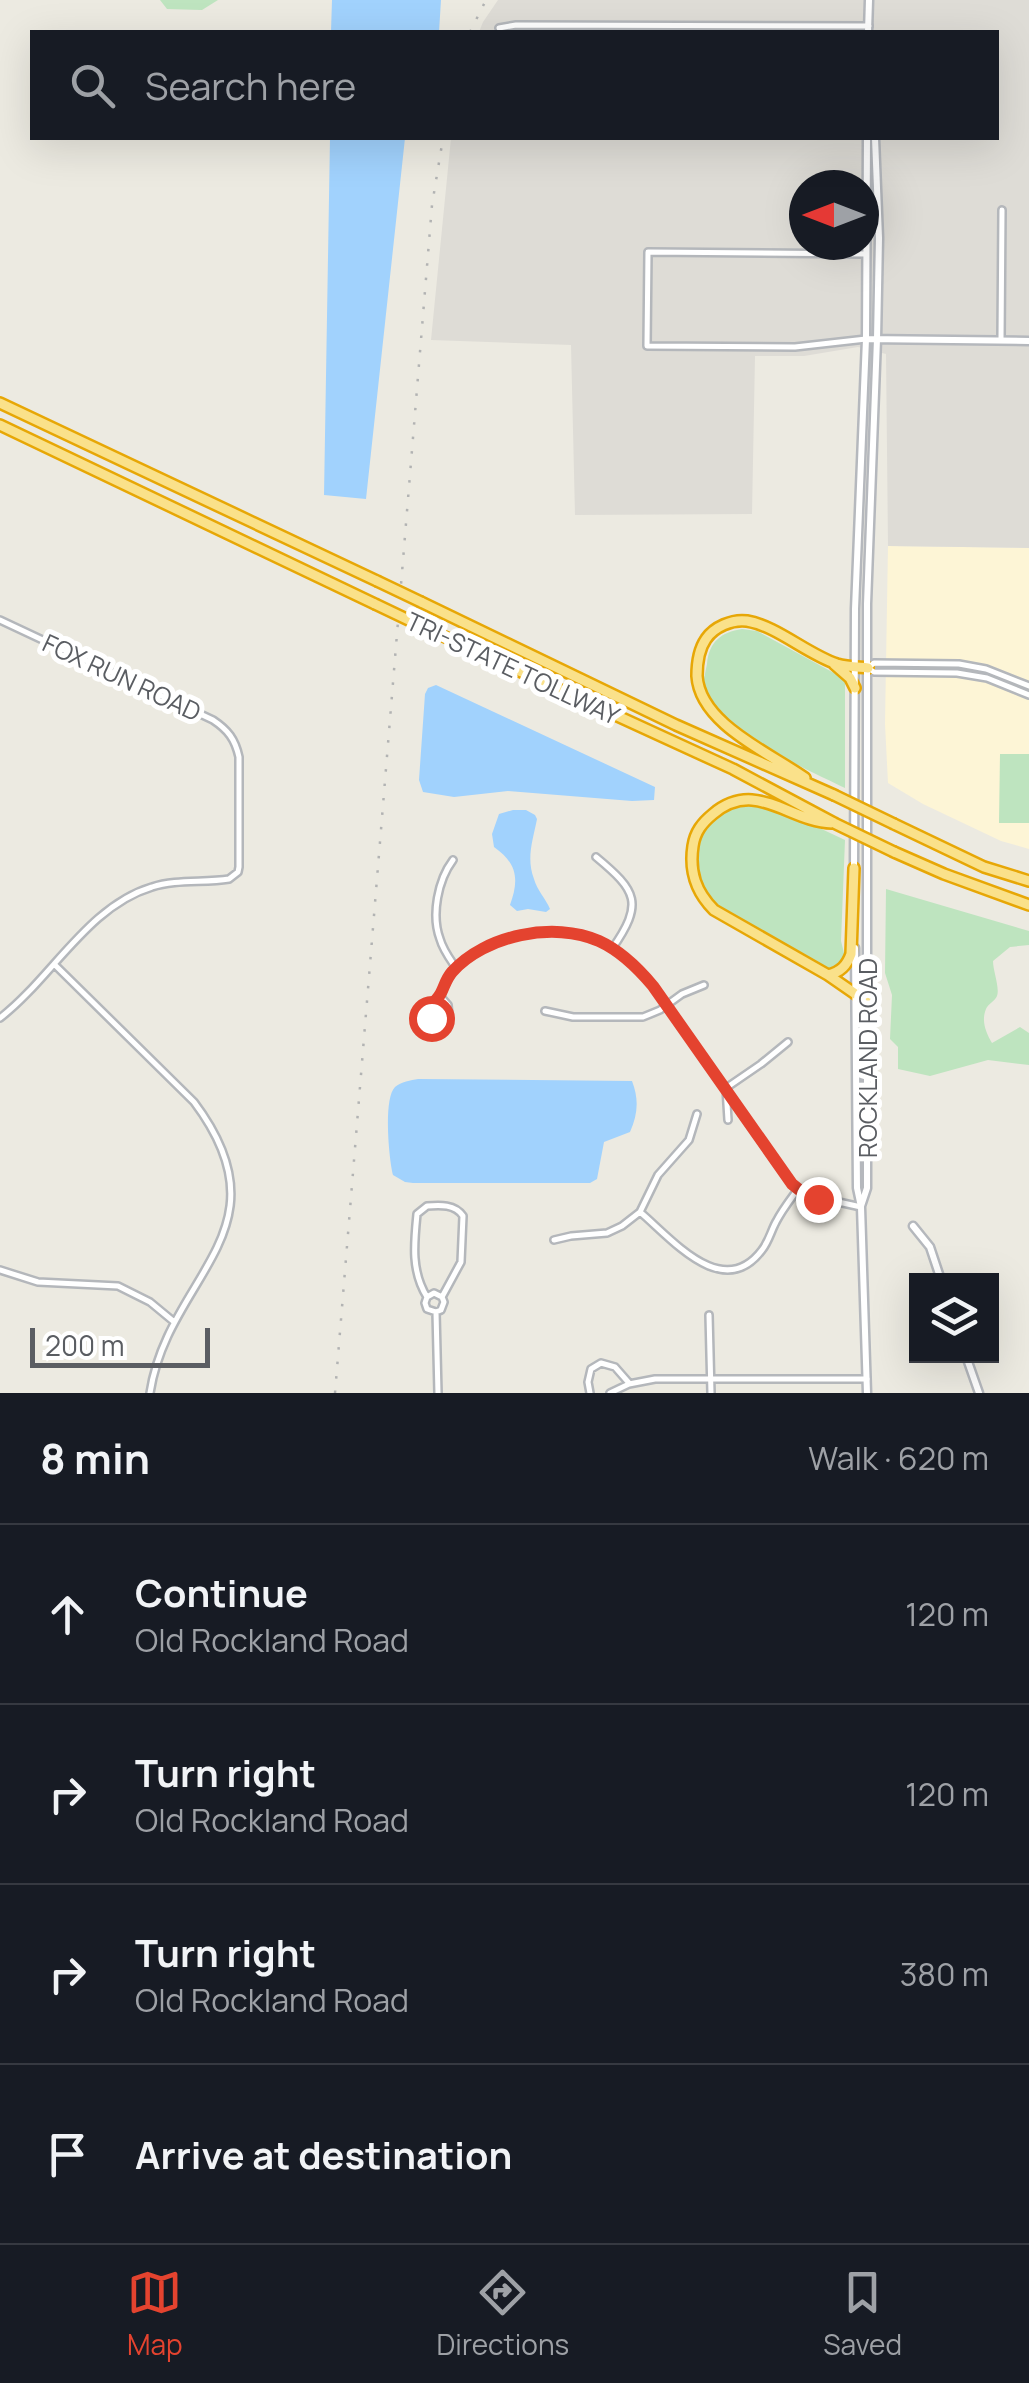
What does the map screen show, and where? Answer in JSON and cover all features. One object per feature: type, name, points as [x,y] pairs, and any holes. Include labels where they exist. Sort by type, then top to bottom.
[{"type":"highway","name":"TRI-STATE TOLLWAY","points":[[0,402],[676,726],[984,867],[1029,881]]},
{"type":"highway","name":"TRI-STATE TOLLWAY","points":[[0,424],[719,763],[894,852],[1029,905]]},
{"type":"highway","points":[[829,793],[717,718],[706,705],[698,686],[697,668],[705,639],[722,626],[740,621],[762,626],[832,662],[868,668]]},
{"type":"highway","points":[[832,662],[850,678],[854,688]]},
{"type":"highway","points":[[834,823],[822,823],[768,802],[731,803],[698,829],[691,860],[700,895],[714,910],[828,975],[867,1002]]},
{"type":"highway","points":[[828,975],[848,963],[851,954],[854,868]]},
{"type":"main road","points":[[869,0],[869,30]]},
{"type":"main road","name":"ROCKLAND ROAD","points":[[867,140],[867,170]]},
{"type":"main road","name":"ROCKLAND ROAD","points":[[861,1207],[867,1188],[867,579],[877,340],[876,140]]},
{"type":"main road","name":"ROCKLAND ROAD","points":[[861,1207],[857,1188],[854,667],[866,260]]},
{"type":"main road","points":[[866,339],[1029,341]]},
{"type":"main road","points":[[861,1207],[867,1393]]},
{"type":"main road","points":[[913,1226],[930,1247],[939,1273]]},
{"type":"main road","points":[[968,1363],[979,1393]]},
{"type":"street","points":[[500,28],[516,25],[869,30]]},
{"type":"street","points":[[1001,340],[1002,210]]},
{"type":"street","points":[[789,253],[648,252],[647,346],[795,347],[866,339]]},
{"type":"street","name":"FOX RUN ROAD","points":[[0,620],[213,720],[228,731],[239,756],[238,872],[229,880],[158,885],[139,891],[105,913],[0,1018]]},
{"type":"street","points":[[1029,686],[996,678],[961,673],[874,672],[868,668],[874,663],[962,665],[996,678],[1029,695]]},
{"type":"street","points":[[922,664],[922,672]]},
{"type":"street","points":[[961,673],[962,665]]},
{"type":"street","points":[[596,856],[617,874],[633,900],[629,922],[612,949]]},
{"type":"street","points":[[452,860],[442,877],[437,917],[440,941],[456,968]]},
{"type":"street","points":[[440,996],[448,1005],[449,1016],[436,1021],[428,1012],[430,1004],[440,996],[456,968],[498,942],[536,933],[591,938],[636,966],[798,1190],[818,1199],[861,1207]]},
{"type":"street","points":[[54,964],[194,1102],[222,1147],[230,1184],[224,1234],[157,1357],[150,1393]]},
{"type":"street","points":[[545,1011],[572,1018],[643,1017],[704,986]]},
{"type":"street","points":[[726,1088],[788,1042]]},
{"type":"street","points":[[726,1088],[728,1120]]},
{"type":"street","points":[[554,1240],[607,1233],[640,1212],[658,1176],[688,1140],[697,1114]]},
{"type":"street","points":[[640,1212],[702,1264],[729,1270],[746,1266],[766,1246],[779,1217],[798,1190]]},
{"type":"street","points":[[427,1297],[414,1271],[417,1214],[427,1206],[452,1207],[463,1216],[460,1262],[442,1296]]},
{"type":"street","points":[[0,1270],[38,1282],[118,1286],[150,1302],[174,1321]]},
{"type":"street","points":[[436,1312],[428,1309],[427,1297],[434,1293],[442,1296]]},
{"type":"street","points":[[436,1312],[443,1308],[442,1296]]},
{"type":"street","points":[[436,1312],[438,1393]]},
{"type":"street","points":[[710,1316],[711,1393]]},
{"type":"street","points":[[590,1393],[591,1368],[601,1363],[615,1367],[629,1384]]},
{"type":"street","points":[[610,1393],[629,1384],[655,1380],[867,1379]]},
{"type":"shaded area","points":[[498,0],[1029,0],[1029,548],[888,546],[886,354],[858,347],[804,356],[755,356],[752,514],[575,515],[571,345],[431,340],[451,140],[999,140],[999,30],[480,30]]},
{"type":"shaded area","points":[[888,546],[1029,548],[1029,849],[1001,841],[888,783]]},
{"type":"green space","points":[[160,0],[218,0],[202,10],[167,9]]},
{"type":"green space","points":[[742,629],[757,631],[845,679],[845,788],[742,732],[710,702],[704,684],[710,650],[722,636]]},
{"type":"green space","points":[[1000,754],[1029,754],[1029,823],[999,823]]},
{"type":"green space","points":[[753,803],[796,817],[845,840],[841,941],[845,957],[841,965],[819,969],[714,908],[700,889],[695,871],[699,828],[731,806]]},
{"type":"green space","points":[[886,889],[1029,931],[1029,945],[1010,947],[993,961],[998,993],[984,1018],[992,1043],[1020,1027],[1029,1033],[1029,1065],[988,1060],[930,1076],[898,1069],[898,1047],[890,1039],[892,995],[885,973]]},
{"type":"water","points":[[332,0],[441,0],[439,30],[331,30]]},
{"type":"water","points":[[330,140],[405,140],[366,499],[324,495]]},
{"type":"water","points":[[436,685],[655,787],[654,800],[508,791],[454,797],[423,792],[419,780],[425,694]]},
{"type":"water","points":[[526,810],[537,819],[531,864],[535,883],[550,909],[546,912],[517,911],[510,905],[514,873],[508,860],[494,847],[492,834],[499,814]]},
{"type":"water","points":[[418,1079],[632,1081],[636,1113],[630,1132],[604,1142],[597,1179],[590,1183],[405,1182],[393,1175],[389,1104],[395,1087]]},
{"type":"railway","points":[[471,30],[486,0]]},
{"type":"railway","points":[[335,1393],[432,205],[443,140]]},
{"type":"route","points":[[431,1018],[430,1004],[440,996],[453,972],[498,942],[524,934],[555,932],[604,943],[636,966],[653,986],[792,1184],[818,1199]]}]
